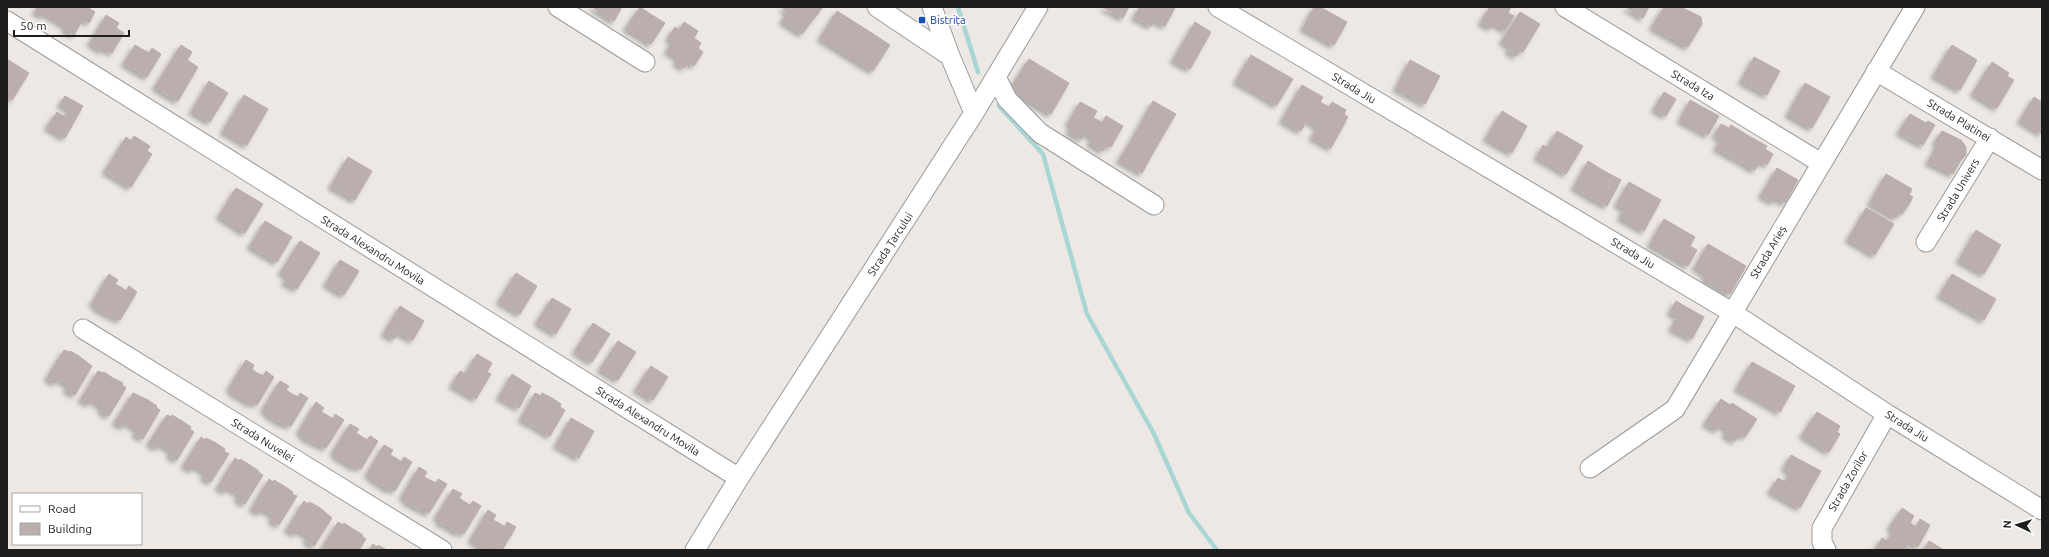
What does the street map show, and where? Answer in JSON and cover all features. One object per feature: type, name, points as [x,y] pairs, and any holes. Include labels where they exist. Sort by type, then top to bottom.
[{"type":"street","points":[[7,13],[11,7]]},
{"type":"street","points":[[558,7],[645,62]]},
{"type":"street","points":[[877,7],[950,56]]},
{"type":"street","points":[[932,7],[950,56],[974,113]]},
{"type":"street","name":"Strada Țarcului","points":[[695,550],[739,478],[974,113],[1038,7]]},
{"type":"street","name":"Strada Jiu","points":[[1218,7],[1733,312],[1887,414],[2042,510]]},
{"type":"street","name":"Strada Iza","points":[[1565,7],[1821,163]]},
{"type":"street","name":"Strada Arieș","points":[[1590,468],[1675,409],[1915,7]]},
{"type":"street","name":"Strada Alexandru Movila","points":[[7,21],[739,478]]},
{"type":"street","name":"Strada Platinei","points":[[1876,71],[2042,170]]},
{"type":"street","points":[[996,77],[1007,99],[1040,133],[1154,205]]},
{"type":"street","name":"Strada Univers","points":[[1926,242],[1990,138]]},
{"type":"street","name":"Strada Nuvelei","points":[[84,329],[442,550]]},
{"type":"street","name":"Strada Zorilor","points":[[1826,550],[1822,542],[1822,528],[1887,414]]},
{"type":"building","points":[[37,7],[64,7],[56,20],[44,13],[43,16],[35,11]]},
{"type":"building","points":[[64,7],[73,9],[75,7],[87,7],[95,12],[89,23],[83,19],[74,35],[65,30],[67,27],[56,20]]},
{"type":"building","points":[[592,7],[603,7],[600,12]]},
{"type":"building","points":[[603,7],[622,7],[614,21],[600,12]]},
{"type":"building","points":[[640,7],[652,15],[639,36],[626,28]]},
{"type":"building","points":[[784,7],[823,7],[802,34],[782,21],[788,12],[783,9]]},
{"type":"building","points":[[1103,7],[1129,7],[1123,18]]},
{"type":"building","points":[[1140,7],[1175,8],[1165,26],[1154,20],[1151,26],[1134,17]]},
{"type":"building","points":[[1314,7],[1320,7],[1347,22],[1334,45],[1303,28]]},
{"type":"building","points":[[1490,7],[1511,7],[1508,13],[1514,16],[1505,30],[1494,23],[1491,28],[1481,22]]},
{"type":"building","points":[[1626,7],[1649,7],[1643,18]]},
{"type":"building","points":[[1664,7],[1681,7],[1701,17],[1702,24],[1688,47],[1652,27]]},
{"type":"building","points":[[837,11],[864,28],[847,55],[820,38]]},
{"type":"building","points":[[1520,12],[1540,24],[1523,52],[1520,50],[1516,56],[1508,51],[1511,47],[1502,41]]},
{"type":"building","points":[[106,15],[119,23],[116,28],[124,33],[112,53],[103,48],[102,51],[90,43]]},
{"type":"building","points":[[652,15],[665,23],[651,44],[639,36]]},
{"type":"building","points":[[684,22],[698,31],[694,38],[701,43],[698,48],[703,52],[694,66],[688,62],[684,68],[676,63],[679,58],[667,51],[673,41],[668,38],[675,27],[679,30]]},
{"type":"building","points":[[1195,22],[1211,32],[1190,69],[1173,60]]},
{"type":"building","points":[[864,28],[890,45],[873,71],[847,55]]},
{"type":"building","points":[[135,45],[149,53],[152,48],[161,54],[147,77],[124,63]]},
{"type":"building","points":[[181,45],[192,52],[187,60],[198,67],[178,101],[155,87]]},
{"type":"building","points":[[1952,45],[1977,60],[1960,90],[1934,75]]},
{"type":"building","points":[[1251,55],[1272,67],[1257,93],[1236,81]]},
{"type":"building","points":[[1754,57],[1780,71],[1767,95],[1741,81]]},
{"type":"building","points":[[7,59],[29,73],[12,100],[7,96]]},
{"type":"building","points":[[1029,59],[1069,83],[1051,114],[1010,89]]},
{"type":"building","points":[[1410,60],[1440,76],[1425,104],[1396,88]]},
{"type":"building","points":[[1992,62],[2009,73],[2007,76],[2014,80],[1997,108],[1973,93]]},
{"type":"building","points":[[1272,67],[1293,79],[1277,105],[1257,93]]},
{"type":"building","points":[[209,81],[228,93],[210,122],[192,111]]},
{"type":"building","points":[[1805,83],[1830,97],[1812,128],[1788,114]]},
{"type":"building","points":[[1302,85],[1323,97],[1320,102],[1329,107],[1318,127],[1307,120],[1301,131],[1282,120]]},
{"type":"building","points":[[1664,92],[1676,99],[1666,116],[1654,109]]},
{"type":"building","points":[[244,95],[268,109],[247,145],[223,131]]},
{"type":"building","points":[[65,96],[83,106],[65,138],[47,127],[57,112],[65,117],[70,110],[60,104]]},
{"type":"building","points":[[2034,97],[2042,102],[2042,134],[2020,120]]},
{"type":"building","points":[[1690,100],[1719,116],[1708,135],[1680,120]]},
{"type":"building","points":[[1153,101],[1176,114],[1164,134],[1142,121]]},
{"type":"building","points":[[1080,102],[1097,111],[1093,118],[1098,120],[1089,135],[1085,133],[1082,139],[1069,132],[1072,126],[1068,123]]},
{"type":"building","points":[[1332,102],[1346,110],[1344,114],[1348,117],[1331,148],[1312,137]]},
{"type":"building","points":[[1502,111],[1527,126],[1512,153],[1486,138]]},
{"type":"building","points":[[1910,114],[1926,123],[1928,121],[1935,125],[1923,145],[1899,132]]},
{"type":"building","points":[[1106,116],[1123,126],[1111,147],[1106,145],[1103,151],[1090,143],[1093,137],[1089,135],[1098,120],[1102,123]]},
{"type":"building","points":[[1142,121],[1164,134],[1153,153],[1131,141]]},
{"type":"building","points":[[1721,124],[1729,128],[1731,125],[1749,136],[1736,159],[1716,148],[1721,139],[1715,135]]},
{"type":"building","points":[[1557,131],[1583,146],[1566,174],[1537,157],[1543,145],[1547,148]]},
{"type":"building","points":[[1942,131],[1961,140],[1966,147],[1966,155],[1961,160],[1953,174],[1928,162],[1938,144],[1935,142]]},
{"type":"building","points":[[134,136],[150,146],[147,151],[152,154],[131,187],[105,171],[126,137],[131,141]]},
{"type":"building","points":[[1749,136],[1767,146],[1765,149],[1773,154],[1767,165],[1760,161],[1755,170],[1736,159]]},
{"type":"building","points":[[1131,141],[1153,153],[1142,173],[1119,160]]},
{"type":"building","points":[[348,157],[372,171],[355,200],[331,186]]},
{"type":"building","points":[[1588,161],[1604,171],[1590,197],[1574,187]]},
{"type":"building","points":[[1777,168],[1798,180],[1785,203],[1776,198],[1773,202],[1761,195]]},
{"type":"building","points":[[1604,171],[1621,180],[1607,206],[1590,197]]},
{"type":"building","points":[[1886,174],[1912,189],[1909,195],[1913,197],[1908,206],[1878,188]]},
{"type":"building","points":[[1629,182],[1661,200],[1644,231],[1620,217],[1625,209],[1617,204]]},
{"type":"building","points":[[236,188],[263,204],[245,233],[219,216]]},
{"type":"building","points":[[1878,188],[1908,206],[1902,214],[1899,212],[1896,218],[1870,203]]},
{"type":"building","points":[[1866,208],[1894,224],[1884,240],[1857,224]]},
{"type":"building","points":[[1664,219],[1695,237],[1690,246],[1697,250],[1688,266],[1650,244]]},
{"type":"building","points":[[265,221],[292,237],[277,262],[250,246]]},
{"type":"building","points":[[1857,224],[1884,240],[1875,255],[1848,239]]},
{"type":"building","points":[[1976,230],[2001,245],[1984,274],[1959,260]]},
{"type":"building","points":[[300,241],[320,253],[297,289],[284,282],[288,277],[281,272]]},
{"type":"building","points":[[1708,244],[1746,266],[1730,294],[1704,279],[1707,275],[1695,267]]},
{"type":"building","points":[[340,260],[359,271],[344,295],[326,284]]},
{"type":"building","points":[[516,273],[537,286],[520,314],[499,301]]},
{"type":"building","points":[[109,274],[118,280],[115,284],[121,287],[105,313],[96,308],[97,306],[92,303]]},
{"type":"building","points":[[1952,274],[1996,299],[1984,320],[1940,295]]},
{"type":"building","points":[[129,286],[137,292],[120,320],[105,313],[121,287],[126,291]]},
{"type":"building","points":[[552,298],[571,309],[556,334],[537,322]]},
{"type":"building","points":[[1676,301],[1704,317],[1692,339],[1671,328],[1678,317],[1670,312]]},
{"type":"building","points":[[400,306],[424,321],[413,340],[398,332],[394,339],[384,333]]},
{"type":"building","points":[[593,323],[610,334],[592,362],[575,351]]},
{"type":"building","points":[[618,341],[636,352],[618,380],[600,369]]},
{"type":"building","points":[[64,350],[70,351],[79,356],[64,382],[58,379],[55,383],[47,378]]},
{"type":"building","points":[[477,354],[492,363],[487,372],[491,374],[476,399],[452,385],[460,371],[465,374]]},
{"type":"building","points":[[79,356],[92,366],[75,395],[66,390],[69,386],[64,382]]},
{"type":"building","points":[[246,360],[254,365],[252,369],[257,373],[242,398],[232,393],[233,391],[229,388]]},
{"type":"building","points":[[1752,362],[1774,374],[1759,400],[1737,388]]},
{"type":"building","points":[[651,366],[668,377],[653,400],[636,389]]},
{"type":"building","points":[[98,371],[104,372],[113,378],[98,404],[92,400],[89,404],[81,399]]},
{"type":"building","points":[[266,371],[274,377],[257,405],[252,402],[251,404],[242,398],[257,373],[263,376]]},
{"type":"building","points":[[512,374],[531,386],[519,408],[499,397]]},
{"type":"building","points":[[1774,374],[1795,386],[1780,412],[1759,400]]},
{"type":"building","points":[[113,378],[123,383],[122,385],[126,388],[109,416],[101,411],[103,407],[98,404]]},
{"type":"building","points":[[280,381],[289,386],[286,390],[292,394],[276,420],[267,414],[268,412],[263,409]]},
{"type":"building","points":[[133,393],[148,400],[132,426],[126,422],[124,427],[115,422]]},
{"type":"building","points":[[300,393],[308,398],[291,426],[276,420],[292,394],[298,397]]},
{"type":"building","points":[[535,393],[541,396],[542,393],[552,398],[536,427],[521,419]]},
{"type":"building","points":[[552,398],[561,404],[560,407],[565,410],[550,436],[536,427]]},
{"type":"building","points":[[1721,399],[1730,405],[1732,403],[1757,419],[1745,437],[1740,434],[1735,441],[1725,435],[1727,429],[1721,425],[1717,430],[1705,423]]},
{"type":"building","points":[[148,400],[160,410],[143,439],[135,434],[138,429],[132,426]]},
{"type":"building","points":[[316,402],[324,408],[321,412],[327,415],[311,441],[302,436],[303,434],[299,431]]},
{"type":"building","points":[[1817,412],[1840,426],[1837,432],[1840,434],[1829,452],[1802,435]]},
{"type":"building","points":[[335,414],[344,420],[326,448],[311,441],[327,415],[333,419]]},
{"type":"building","points":[[167,415],[171,417],[172,415],[182,421],[166,447],[160,444],[158,448],[149,443]]},
{"type":"building","points":[[571,418],[594,431],[579,458],[556,445]]},
{"type":"building","points":[[182,421],[191,427],[190,429],[194,432],[177,460],[169,455],[172,451],[166,447]]},
{"type":"building","points":[[350,424],[359,429],[356,433],[361,436],[346,462],[336,457],[337,455],[333,452]]},
{"type":"building","points":[[361,436],[367,440],[370,436],[378,441],[361,469],[356,466],[355,468],[346,462]]},
{"type":"building","points":[[201,437],[205,440],[206,438],[216,443],[200,469],[194,466],[192,470],[184,465]]},
{"type":"building","points":[[216,443],[225,449],[224,451],[229,454],[211,482],[203,477],[206,473],[200,469]]},
{"type":"building","points":[[384,445],[393,450],[390,455],[396,458],[380,484],[371,478],[372,476],[367,474]]},
{"type":"building","points":[[1791,455],[1821,471],[1810,490],[1788,477],[1791,472],[1784,468]]},
{"type":"building","points":[[404,457],[412,462],[395,491],[390,488],[389,490],[380,484],[396,458],[401,462]]},
{"type":"building","points":[[235,458],[239,461],[240,459],[250,465],[234,491],[228,487],[226,492],[218,487]]},
{"type":"building","points":[[250,465],[263,475],[245,504],[237,499],[240,494],[234,491]]},
{"type":"building","points":[[419,467],[427,472],[424,477],[430,480],[414,506],[402,496]]},
{"type":"building","points":[[1788,477],[1810,490],[1800,508],[1770,491],[1778,478],[1785,482]]},
{"type":"building","points":[[269,479],[273,482],[274,480],[284,486],[268,512],[262,509],[260,513],[252,508]]},
{"type":"building","points":[[438,479],[447,484],[429,513],[414,506],[430,480],[436,483]]},
{"type":"building","points":[[284,486],[293,492],[292,494],[297,496],[279,525],[271,520],[274,515],[268,512]]},
{"type":"building","points":[[453,489],[462,494],[459,498],[465,502],[449,527],[439,522],[441,520],[436,517]]},
{"type":"building","points":[[304,501],[308,504],[309,502],[319,507],[303,533],[298,530],[295,534],[287,529]]},
{"type":"building","points":[[473,501],[481,506],[464,534],[460,531],[458,533],[449,527],[465,502],[470,505]]},
{"type":"building","points":[[319,507],[332,518],[314,546],[306,541],[309,537],[303,533]]},
{"type":"building","points":[[1902,508],[1914,516],[1910,523],[1916,527],[1920,519],[1930,525],[1918,547],[1909,542],[1906,547],[1912,550],[1875,550],[1882,538],[1887,541],[1894,530],[1890,527]]},
{"type":"building","points":[[488,510],[496,515],[493,520],[499,523],[483,549],[471,539]]},
{"type":"building","points":[[338,522],[343,525],[344,523],[353,529],[340,550],[321,550]]},
{"type":"building","points":[[507,522],[516,527],[502,550],[483,549],[499,523],[505,527]]},
{"type":"building","points":[[353,529],[363,535],[362,536],[366,539],[359,550],[340,550]]},
{"type":"building","points":[[1929,541],[1944,550],[1924,550]]},
{"type":"building","points":[[373,544],[377,547],[378,545],[387,550],[369,550]]},
{"type":"waterway","points":[[958,7],[978,72]]},
{"type":"waterway","points":[[999,106],[1043,154],[1087,314],[1154,434],[1189,513],[1217,550]]},
{"type":"place","name":"Bistrița","points":[[922,20]]}]
